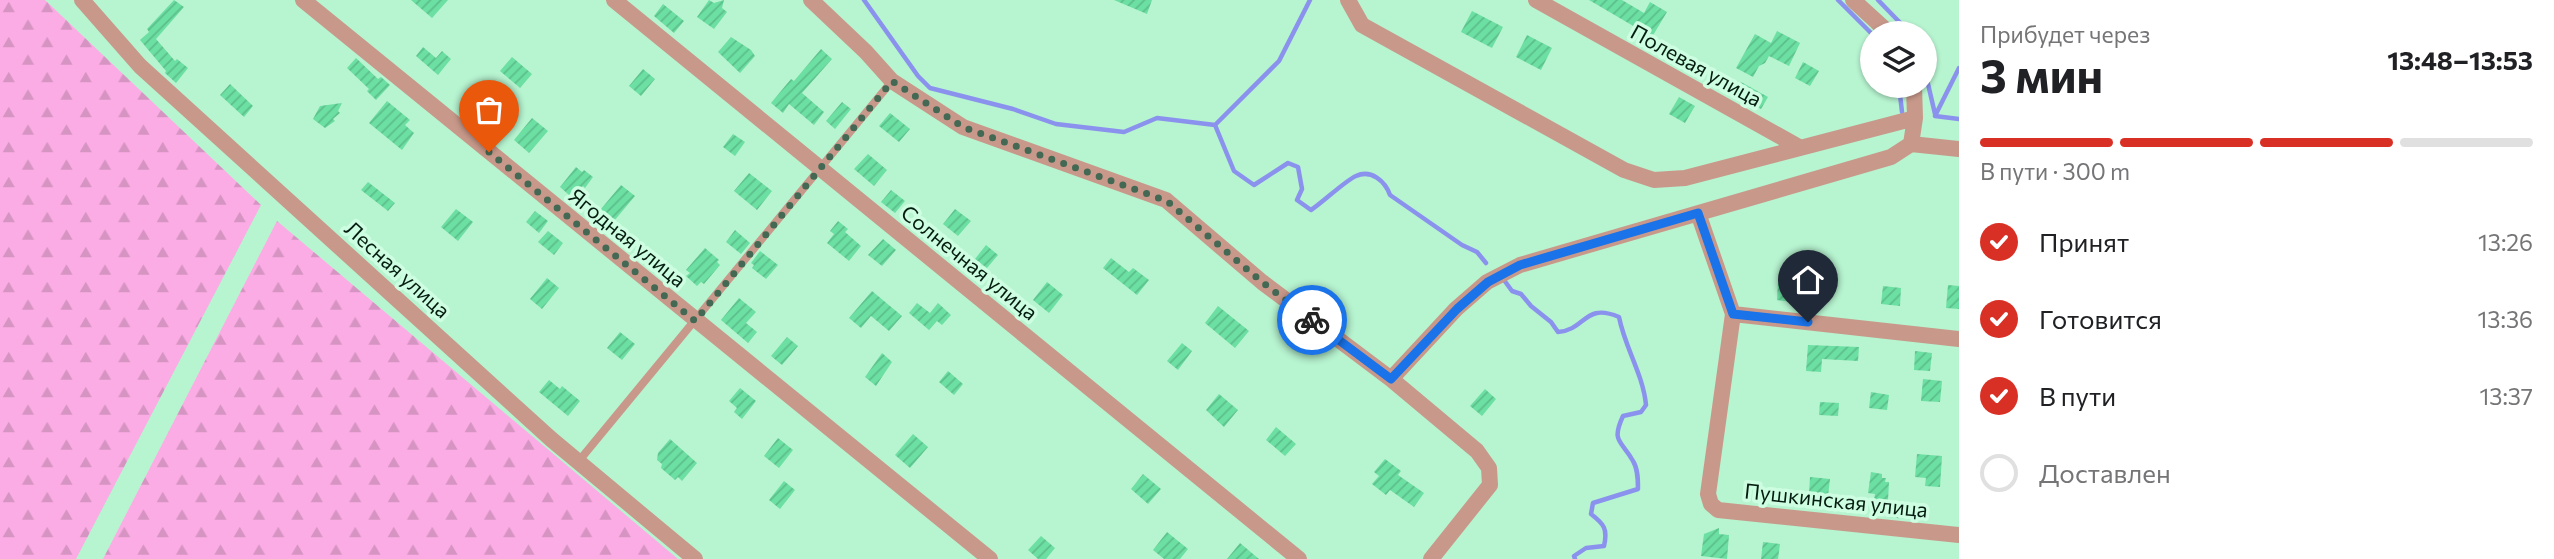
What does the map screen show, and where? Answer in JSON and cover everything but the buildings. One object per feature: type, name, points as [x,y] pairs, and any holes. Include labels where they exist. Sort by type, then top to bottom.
[{"type":"street","name":"Лесная улица","points":[[82,0],[140,66],[578,461],[695,559]]},
{"type":"street","name":"Ягодная улица","points":[[303,0],[990,559]]},
{"type":"street","name":"Солнечная улица","points":[[614,0],[1299,559]]},
{"type":"street","points":[[811,0],[866,52],[892,81],[963,127],[1167,201],[1262,282],[1391,379],[1477,451],[1489,468],[1490,485],[1431,559]]},
{"type":"street","points":[[1348,0],[1362,25],[1612,164],[1654,180],[1685,178],[1914,118]]},
{"type":"street","name":"Полевая улица","points":[[1536,0],[1800,147]]},
{"type":"street","points":[[1853,0],[1876,21]]},
{"type":"street","points":[[1911,144],[1914,98]]},
{"type":"street","points":[[1391,379],[1457,309],[1488,282],[1520,265],[1891,157],[1911,144],[1959,149]]},
{"type":"street","points":[[1698,213],[1733,314],[1959,339]]},
{"type":"street","name":"Пушкинская улица","points":[[1733,314],[1708,494],[1711,504],[1718,510],[1959,534]]},
{"type":"lane","points":[[578,461],[892,81]]},
{"type":"green space","points":[[0,0],[45,0],[261,205],[76,559],[0,559]]},
{"type":"green space","points":[[277,221],[678,559],[103,559]]},
{"type":"waterway","points":[[864,0],[918,76],[930,88],[1013,109],[1056,124],[1124,132],[1157,118],[1215,125],[1234,171],[1254,185],[1288,163],[1298,167],[1302,189],[1297,200],[1311,210],[1352,178],[1362,174],[1372,175],[1385,185],[1390,195],[1462,245],[1477,252],[1486,263]]},
{"type":"waterway","points":[[1215,125],[1279,61],[1310,0]]},
{"type":"waterway","points":[[1838,0],[1860,22]]},
{"type":"waterway","points":[[1878,0],[1898,21]]},
{"type":"waterway","points":[[1959,68],[1935,116],[1959,119]]},
{"type":"waterway","points":[[1900,98],[1902,112]]},
{"type":"waterway","points":[[1931,98],[1935,114]]},
{"type":"waterway","points":[[1504,280],[1512,291],[1521,294],[1558,332],[1574,327],[1599,313],[1619,317],[1644,394],[1646,405],[1641,412],[1623,416],[1618,431],[1619,440],[1636,467],[1638,489],[1593,503],[1591,514],[1602,524],[1605,531],[1604,546],[1586,548],[1574,556],[1575,559]]},
{"type":"way so far","points":[[489,152],[695,321],[892,81],[963,127],[1167,201],[1262,282],[1312,320]]},
{"type":"route","points":[[1312,320],[1391,379],[1457,309],[1488,282],[1520,265],[1698,213],[1733,314],[1808,322]]}]
